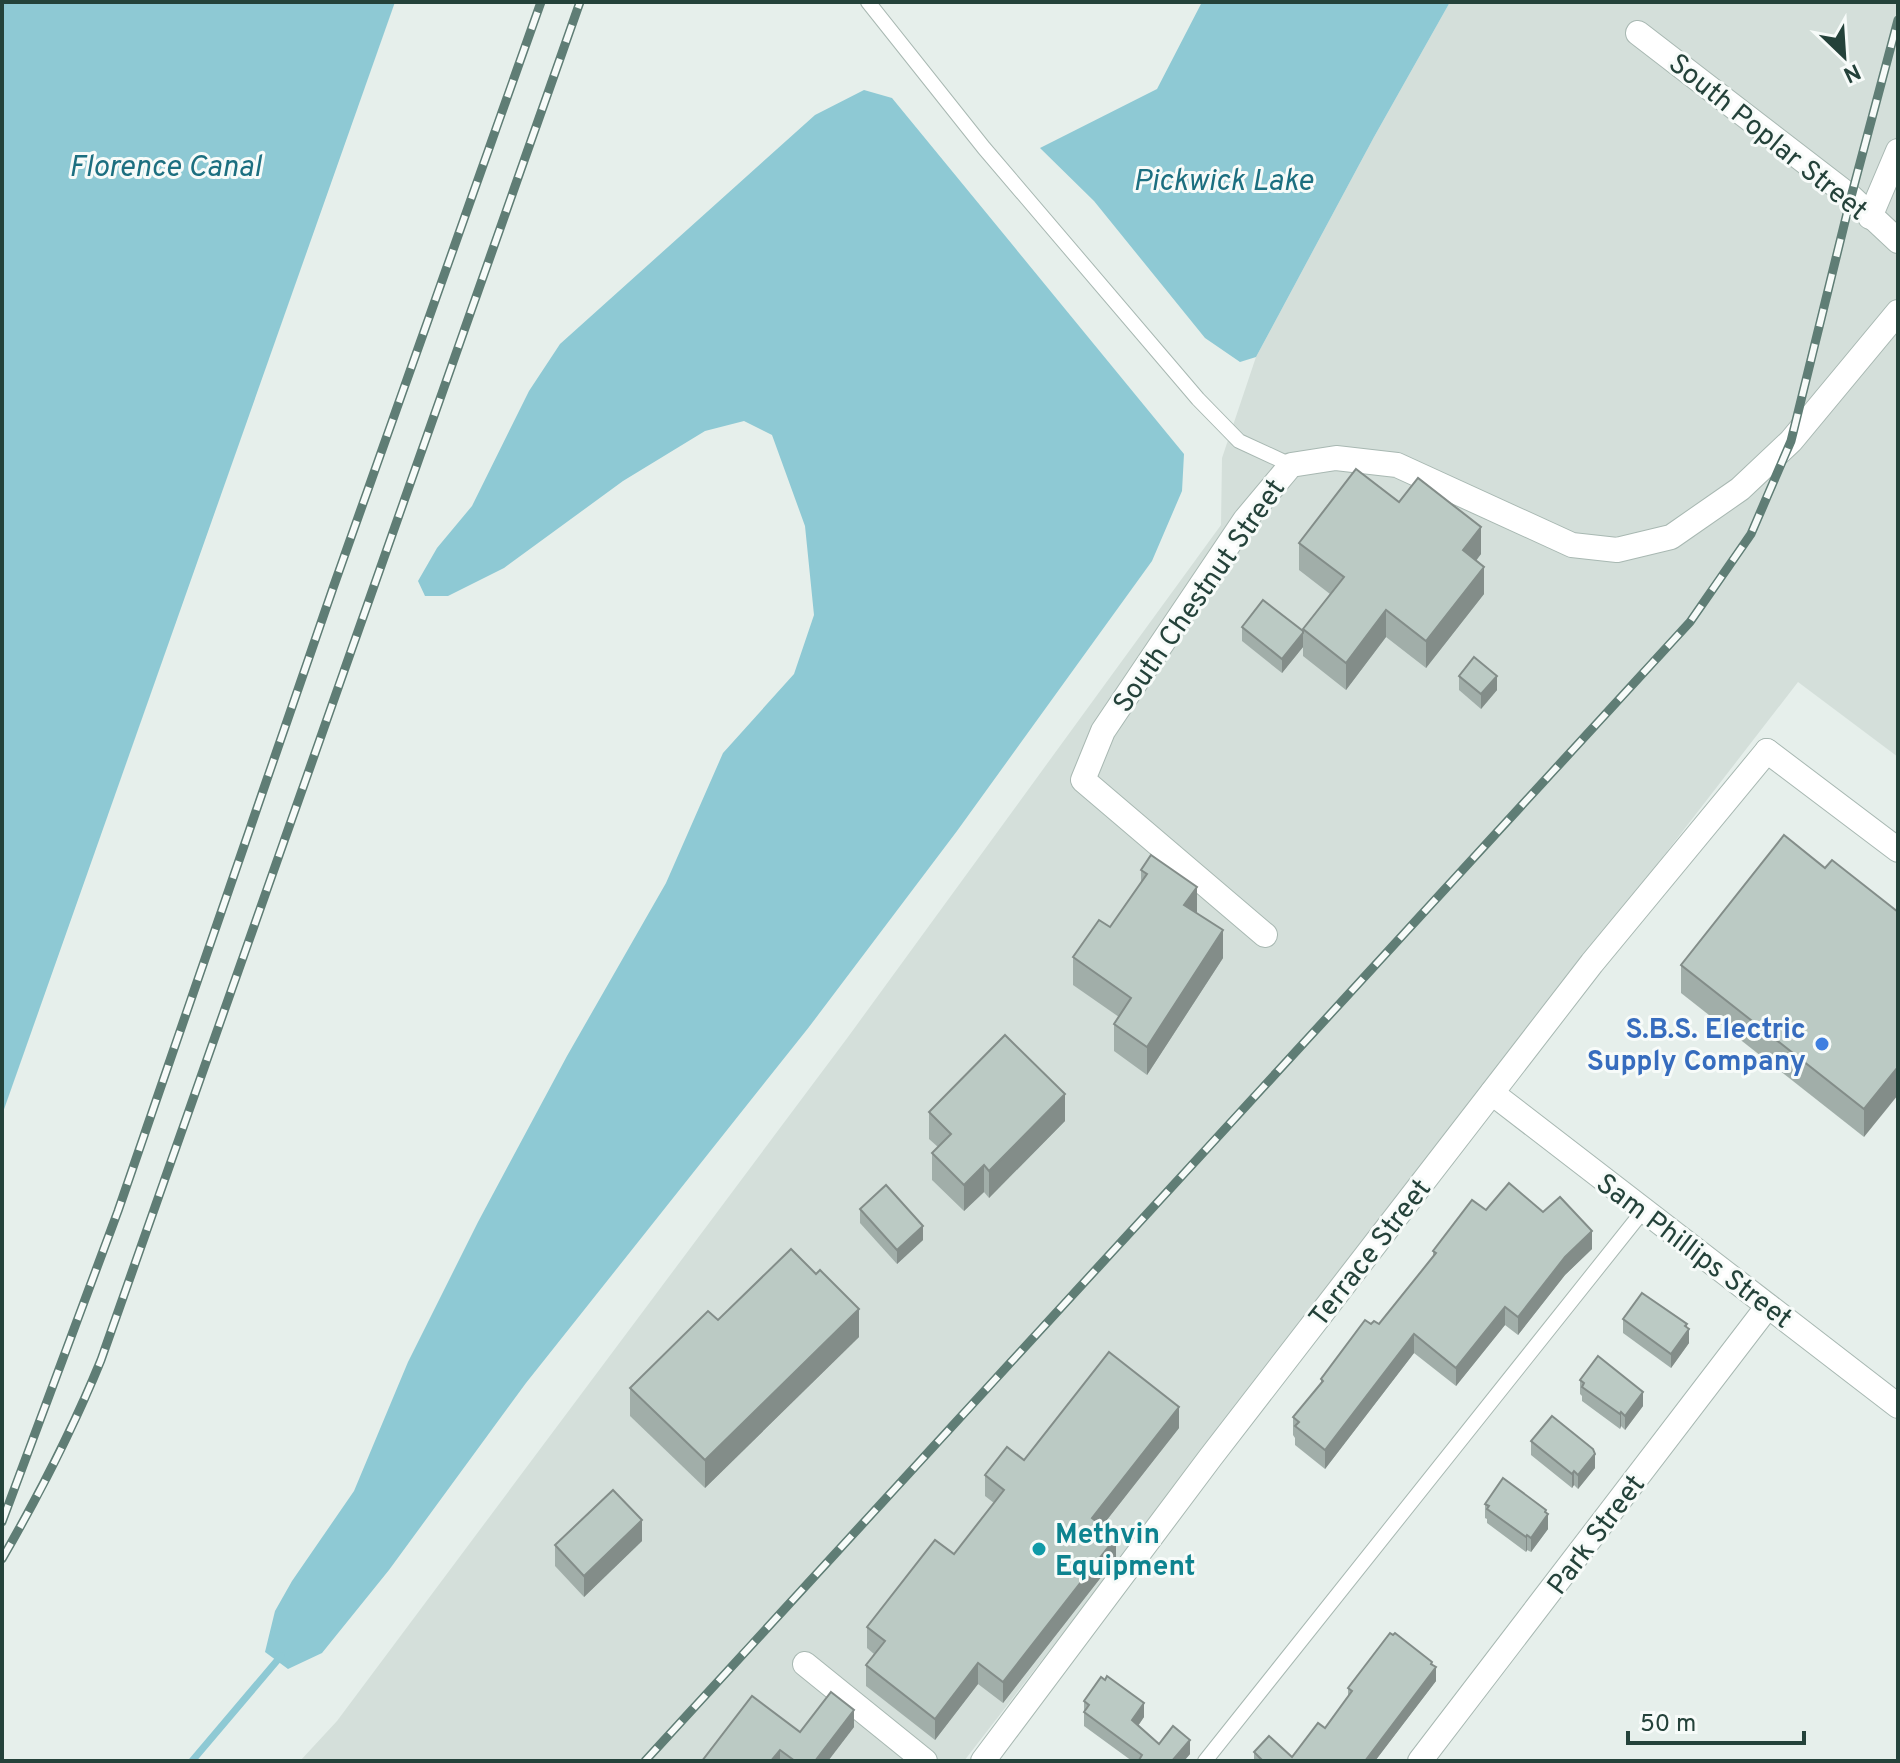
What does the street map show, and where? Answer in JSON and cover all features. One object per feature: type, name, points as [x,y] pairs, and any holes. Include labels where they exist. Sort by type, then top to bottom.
[{"type":"street","name":"South Poplar Street","points":[[1638,33],[1851,197],[1898,241]]},
{"type":"street","points":[[1870,217],[1898,151]]},
{"type":"street","name":"South Chestnut Street","points":[[1265,935],[1083,780],[1103,731],[1245,520],[1291,465],[1336,458],[1397,465],[1572,545],[1617,550],[1671,537],[1740,489],[1791,441],[1898,312]]},
{"type":"street","name":"Terrace Street","points":[[983,1761],[1220,1445],[1592,963],[1767,751],[1898,850]]},
{"type":"street","name":"Sam Phillips Street","points":[[1492,1093],[1898,1406]]},
{"type":"street","name":"Park Street","points":[[1420,1761],[1768,1306]]},
{"type":"street","points":[[805,1664],[925,1761]]},
{"type":"lane","points":[[868,2],[984,148],[1198,399],[1239,441],[1291,465]]},
{"type":"lane","points":[[1205,1761],[1643,1211]]},
{"type":"shaded area","points":[[1450,2],[1898,2],[1898,757],[1798,682],[964,1761],[300,1761],[337,1721],[848,1037],[1221,525],[1222,458],[1256,357]]},
{"type":"water","name":"Florence Canal","points":[[2,2],[395,2],[2,1115]]},
{"type":"water","name":"Pickwick Lake","points":[[1202,2],[1450,2],[1256,357],[1240,362],[1205,338],[1094,201],[1040,148],[1157,89]]},
{"type":"water","points":[[864,90],[892,98],[1184,454],[1182,491],[1152,561],[957,831],[809,1027],[526,1383],[389,1570],[322,1653],[288,1669],[265,1652],[275,1611],[354,1491],[408,1362],[478,1222],[567,1056],[666,883],[723,753],[794,674],[814,615],[805,526],[772,435],[744,421],[705,431],[623,481],[504,568],[448,596],[425,596],[418,581],[437,548],[472,506],[529,391],[560,344],[815,115]]},
{"type":"building","points":[[1356,469],[1399,502],[1418,478],[1481,527],[1463,550],[1484,567],[1426,641],[1386,610],[1346,663],[1303,629],[1344,577],[1299,543]]},
{"type":"building","points":[[1263,600],[1303,631],[1282,659],[1242,627]]},
{"type":"building","points":[[1474,657],[1497,676],[1481,694],[1459,676]]},
{"type":"building","name":"S.B.S. Electric Supply Company","points":[[1784,835],[1825,868],[1832,860],[1898,912],[1898,1067],[1864,1109],[1681,965]]},
{"type":"building","points":[[1151,855],[1197,887],[1184,905],[1223,930],[1147,1047],[1114,1024],[1131,998],[1073,957],[1099,920],[1110,927],[1147,874],[1141,870]]},
{"type":"building","points":[[1005,1035],[1065,1094],[989,1171],[984,1165],[964,1185],[932,1153],[951,1134],[929,1112]]},
{"type":"building","points":[[1509,1183],[1543,1212],[1560,1197],[1592,1231],[1565,1257],[1518,1317],[1505,1307],[1456,1368],[1414,1334],[1325,1450],[1295,1426],[1299,1422],[1293,1417],[1323,1381],[1321,1379],[1365,1320],[1379,1324],[1436,1253],[1433,1251],[1472,1200],[1486,1210]]},
{"type":"building","points":[[886,1185],[923,1226],[897,1250],[860,1209]]},
{"type":"building","points":[[791,1249],[816,1274],[820,1270],[859,1309],[705,1460],[630,1388],[708,1311],[718,1320]]},
{"type":"building","points":[[1642,1293],[1687,1324],[1685,1326],[1689,1329],[1671,1354],[1623,1319]]},
{"type":"building","name":"Methvin Equipment","points":[[1109,1352],[1179,1407],[1092,1518],[1116,1537],[1003,1682],[978,1663],[935,1719],[866,1665],[885,1641],[867,1627],[935,1540],[954,1554],[1004,1490],[985,1475],[1007,1447],[1024,1460]]},
{"type":"building","points":[[1598,1356],[1643,1392],[1625,1416],[1582,1387],[1584,1383],[1580,1380]]},
{"type":"building","points":[[1552,1416],[1593,1449],[1595,1454],[1578,1475],[1574,1471],[1572,1474],[1531,1441]]},
{"type":"building","points":[[1503,1478],[1548,1514],[1531,1538],[1487,1509],[1489,1506],[1485,1504]]},
{"type":"building","points":[[613,1490],[642,1520],[584,1576],[555,1545]]},
{"type":"building","points":[[1390,1633],[1395,1633],[1436,1667],[1365,1761],[1263,1761],[1254,1752],[1269,1736],[1292,1757],[1318,1723],[1325,1728],[1352,1691],[1348,1688]]},
{"type":"building","points":[[1107,1676],[1144,1703],[1132,1720],[1159,1744],[1173,1726],[1190,1740],[1172,1761],[1140,1761],[1142,1755],[1084,1712],[1089,1705],[1084,1701],[1101,1677],[1105,1680]]},
{"type":"building","points":[[831,1692],[854,1710],[815,1761],[795,1761],[780,1750],[771,1761],[702,1761],[752,1696],[800,1732]]},
{"type":"waterway","points":[[192,1761],[281,1656]]},
{"type":"railway","points":[[2,1522],[118,1211],[333,588],[541,2]]},
{"type":"railway","points":[[2,1559],[55,1461],[101,1360],[580,2]]},
{"type":"railway","points":[[645,1761],[1690,622],[1751,534],[1791,441],[1898,20]]},
{"type":"place","name":"S.B.S. Electric Supply Company","points":[[1822,1044]]},
{"type":"place","name":"Methvin Equipment","points":[[1039,1549]]}]
